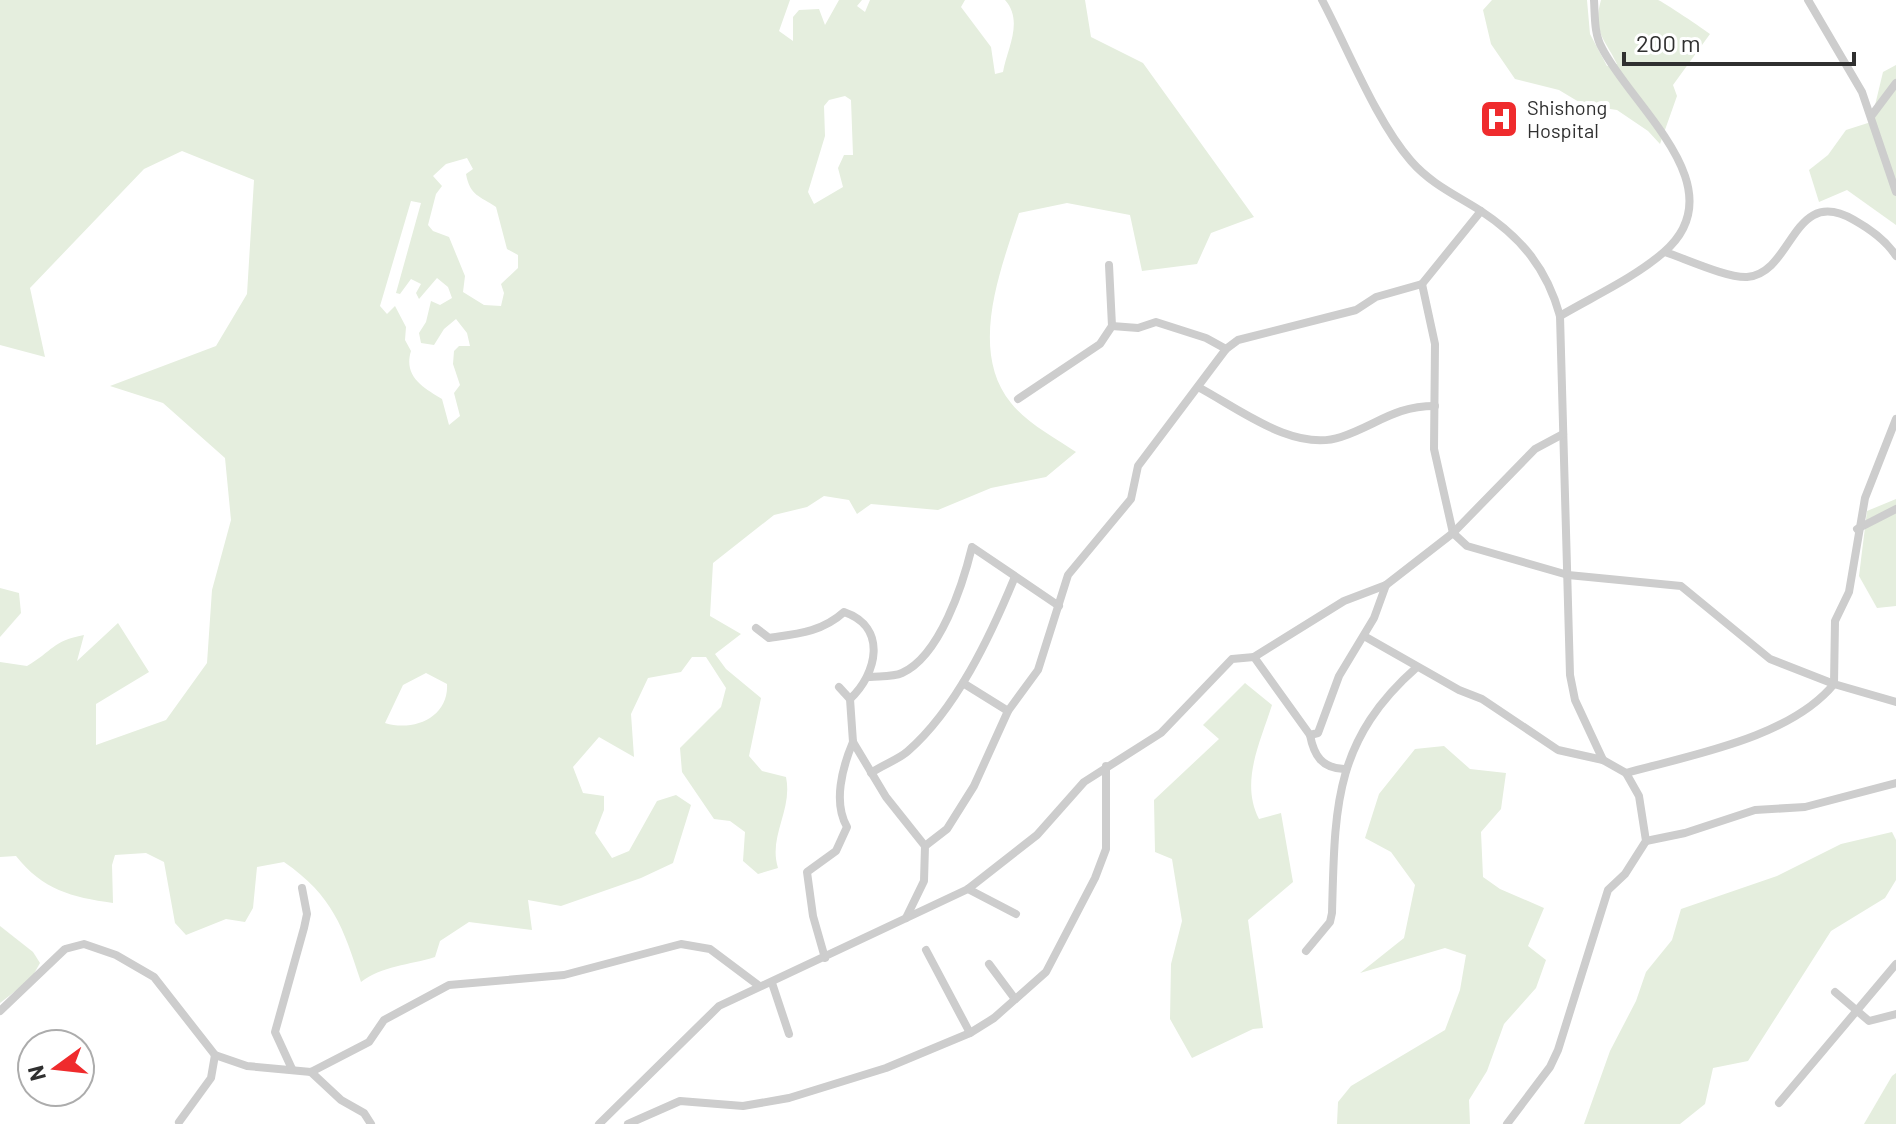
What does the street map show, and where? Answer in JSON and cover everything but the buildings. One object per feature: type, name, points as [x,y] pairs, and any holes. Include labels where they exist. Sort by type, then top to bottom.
[{"type":"street","points":[[1322,0],[1389,129],[1410,160],[1445,191],[1481,211],[1527,250],[1550,282],[1560,316],[1570,675],[1579,711],[1603,760]]},
{"type":"street","points":[[1560,316],[1665,252],[1679,235],[1692,208],[1689,185],[1680,163],[1601,47],[1594,0]]},
{"type":"street","points":[[1808,0],[1853,74],[1872,115],[1896,192]]},
{"type":"street","points":[[1872,115],[1896,83]]},
{"type":"street","points":[[925,846],[947,829],[967,797],[1008,711],[1038,670],[1068,575],[1131,499],[1138,466],[1226,349],[1238,340],[1356,310],[1376,297],[1422,284],[1481,211]]},
{"type":"street","points":[[1665,252],[1736,275],[1757,275],[1771,264],[1806,219],[1824,211],[1843,214],[1867,227],[1896,256]]},
{"type":"street","points":[[1018,399],[1100,344],[1112,326],[1109,265]]},
{"type":"street","points":[[1422,284],[1435,344],[1434,449],[1453,533],[1467,546],[1568,575],[1681,586],[1770,659],[1834,684],[1896,702]]},
{"type":"street","points":[[1112,326],[1138,328],[1156,322],[1206,338],[1226,349]]},
{"type":"street","points":[[1198,387],[1288,434],[1307,440],[1340,438],[1397,410],[1435,406]]},
{"type":"street","points":[[1626,773],[1775,726],[1816,705],[1834,684],[1835,621],[1849,592],[1857,529],[1896,419]]},
{"type":"street","points":[[599,1124],[719,1006],[758,985],[772,983],[968,889],[1037,835],[1084,782],[1161,733],[1232,659],[1254,657],[1344,601],[1386,585],[1453,533],[1535,449],[1563,434]]},
{"type":"street","points":[[1857,529],[1896,509]]},
{"type":"street","points":[[870,677],[900,674],[929,647],[959,592],[972,547],[1014,579],[1059,606]]},
{"type":"street","points":[[871,773],[907,752],[963,683],[992,631],[1014,579]]},
{"type":"street","points":[[1310,735],[1318,733],[1339,676],[1364,636],[1386,585]]},
{"type":"street","points":[[756,628],[769,638],[806,635],[833,622],[844,612],[851,614],[864,625],[873,642],[870,677],[850,699]]},
{"type":"street","points":[[1364,636],[1482,699],[1558,750],[1603,760],[1626,773],[1639,796],[1646,841],[1625,874],[1608,890],[1550,1067],[1507,1124]]},
{"type":"street","points":[[1254,657],[1310,735],[1319,760],[1330,768],[1344,769]]},
{"type":"street","points":[[1306,951],[1330,922],[1332,913],[1337,812],[1344,769],[1390,690],[1417,667]]},
{"type":"street","points":[[963,683],[1008,711]]},
{"type":"street","points":[[825,958],[813,916],[807,872],[836,851],[847,827],[838,811],[846,760],[853,742],[850,699],[839,687]]},
{"type":"street","points":[[853,742],[871,773],[925,846],[924,881],[906,919]]},
{"type":"street","points":[[628,1124],[680,1101],[743,1106],[789,1098],[886,1068],[970,1033],[1046,972],[1095,878],[1106,849],[1106,766]]},
{"type":"street","points":[[1646,841],[1685,833],[1755,810],[1805,807],[1896,783]]},
{"type":"street","points":[[292,1069],[275,1032],[304,928],[306,901],[302,888]]},
{"type":"street","points":[[968,889],[1016,914]]},
{"type":"street","points":[[0,1011],[65,949],[84,944],[116,955],[154,977],[215,1055],[247,1066],[311,1072],[341,1100],[364,1113],[371,1124]]},
{"type":"street","points":[[311,1072],[369,1042],[384,1020],[449,985],[564,975],[681,944],[710,949],[758,985]]},
{"type":"street","points":[[926,950],[970,1033]]},
{"type":"street","points":[[989,964],[1015,999]]},
{"type":"street","points":[[1779,1103],[1802,1073],[1834,1042],[1857,1009],[1896,964]]},
{"type":"street","points":[[772,983],[789,1034]]},
{"type":"street","points":[[1835,992],[1869,1021],[1896,1014]]},
{"type":"street","points":[[179,1122],[211,1078],[215,1055]]},
{"type":"green space","points":[[0,0],[790,0],[779,31],[793,41],[793,17],[799,10],[819,9],[825,25],[839,0],[862,0],[857,6],[865,12],[870,0],[965,0],[961,7],[991,47],[995,74],[1003,72],[1013,35],[1011,8],[1005,0],[1085,0],[1091,37],[1143,63],[1254,217],[1211,233],[1197,264],[1142,271],[1130,215],[1067,203],[1019,213],[992,309],[992,359],[998,382],[1011,403],[1042,430],[1076,452],[1046,477],[991,488],[938,510],[871,504],[857,514],[849,500],[824,496],[807,507],[774,515],[713,563],[710,616],[741,634],[715,654],[726,669],[761,698],[749,756],[762,771],[786,777],[786,801],[776,845],[778,868],[758,874],[743,861],[745,832],[730,821],[714,819],[682,772],[680,748],[721,707],[726,688],[706,657],[692,657],[681,672],[648,678],[631,714],[634,757],[599,737],[573,767],[583,793],[604,796],[604,810],[595,833],[612,858],[629,851],[657,801],[676,795],[691,805],[673,863],[641,878],[561,906],[528,900],[532,930],[469,922],[440,941],[435,957],[387,969],[361,982],[334,914],[314,887],[284,862],[257,867],[253,908],[245,922],[226,919],[186,935],[175,923],[164,862],[146,853],[115,855],[112,865],[113,903],[59,890],[37,877],[16,856],[0,857],[0,662],[27,666],[59,643],[84,635],[77,661],[118,623],[149,672],[96,704],[96,745],[166,720],[207,663],[212,590],[231,520],[225,458],[163,403],[110,386],[216,346],[247,294],[254,180],[182,151],[144,169],[30,288],[45,357],[0,345]],"holes":[[[845,96],[851,100],[853,155],[844,155],[838,168],[843,187],[814,204],[808,192],[825,136],[824,106],[829,100]],[[467,158],[473,169],[466,174],[470,187],[476,195],[496,207],[507,249],[518,255],[518,268],[501,284],[504,293],[501,306],[484,305],[463,292],[465,276],[449,237],[433,231],[428,225],[436,194],[442,186],[433,176],[446,164]],[[411,201],[421,203],[396,293],[400,294],[411,279],[421,284],[416,293],[419,299],[437,278],[448,287],[452,298],[440,305],[431,301],[426,322],[419,333],[421,343],[434,345],[444,329],[456,319],[467,333],[470,346],[459,346],[454,351],[453,364],[460,385],[454,393],[460,416],[449,425],[442,399],[422,386],[413,375],[409,360],[411,351],[405,340],[406,327],[395,306],[387,314],[380,306]],[[426,673],[447,684],[446,696],[436,713],[428,719],[407,725],[385,723],[403,685]]]},
{"type":"green space","points":[[1492,0],[1587,0],[1590,34],[1607,66],[1617,64],[1599,28],[1601,0],[1658,0],[1710,34],[1673,85],[1677,96],[1660,144],[1648,131],[1617,110],[1584,105],[1559,90],[1515,79],[1491,44],[1483,10]]},
{"type":"green space","points":[[1896,65],[1896,225],[1847,190],[1819,202],[1809,170],[1828,155],[1846,130],[1871,122],[1883,72]]},
{"type":"green space","points":[[1896,499],[1896,606],[1877,608],[1859,576],[1867,511]]},
{"type":"green space","points":[[0,588],[19,593],[21,613],[0,637]]},
{"type":"green space","points":[[1245,683],[1272,705],[1254,762],[1251,791],[1259,819],[1281,813],[1293,882],[1248,920],[1263,1028],[1253,1029],[1192,1058],[1170,1019],[1171,964],[1182,921],[1172,859],[1155,852],[1154,800],[1219,739],[1203,725]]},
{"type":"green space","points":[[1444,746],[1470,769],[1506,773],[1501,809],[1481,832],[1483,877],[1500,889],[1544,908],[1528,946],[1546,960],[1536,988],[1504,1024],[1487,1071],[1469,1100],[1470,1124],[1337,1124],[1338,1102],[1351,1086],[1445,1030],[1460,990],[1466,955],[1445,948],[1360,973],[1404,938],[1415,885],[1391,852],[1365,838],[1379,794],[1415,749]]},
{"type":"green space","points":[[1892,832],[1896,840],[1896,880],[1885,898],[1831,931],[1748,1061],[1713,1068],[1705,1104],[1680,1124],[1584,1124],[1610,1051],[1636,1001],[1646,972],[1672,940],[1681,909],[1777,876],[1841,844]]},
{"type":"green space","points":[[0,926],[33,952],[40,963],[31,979],[0,1003]]},
{"type":"green space","points":[[1896,1073],[1896,1124],[1864,1124],[1892,1076]]},
{"type":"place","name":"Shishong Hospital","points":[[1499,119]]}]
